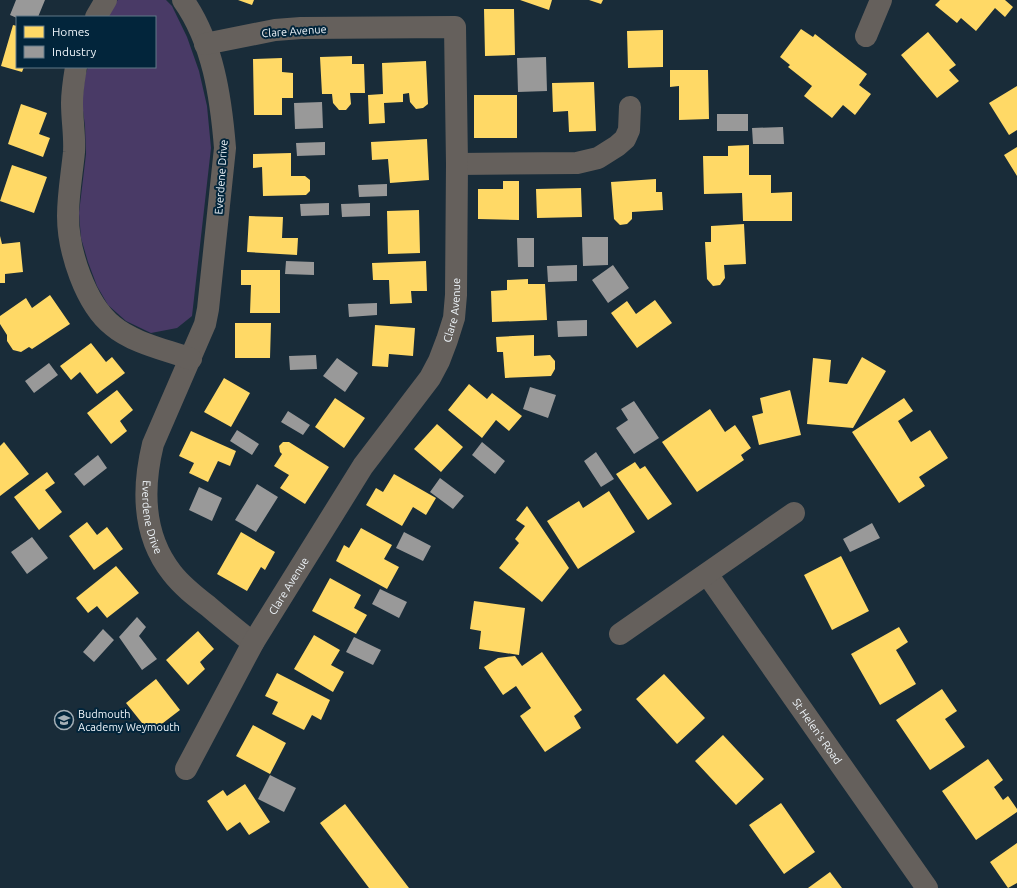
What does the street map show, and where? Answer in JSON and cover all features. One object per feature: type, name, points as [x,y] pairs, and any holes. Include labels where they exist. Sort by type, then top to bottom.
[{"type":"street","points":[[97,16],[106,0]]},
{"type":"street","name":"Everdene Drive","points":[[183,0],[196,23],[205,44],[214,73],[220,104],[225,148],[206,324],[153,444],[148,465],[146,485],[148,523],[153,540],[172,573],[186,588],[253,643]]},
{"type":"street","points":[[866,36],[881,0]]},
{"type":"street","name":"Clare Avenue","points":[[186,769],[253,643],[363,466],[430,378],[439,361],[454,318],[456,295],[457,164],[455,27],[300,28],[268,32],[205,44]]},
{"type":"street","points":[[76,68],[72,103],[74,148],[68,198],[68,216],[69,234],[78,268],[93,301],[112,326],[136,339],[191,359]]},
{"type":"street","points":[[457,164],[577,163],[598,158],[625,139],[629,130],[630,107]]},
{"type":"street","points":[[620,634],[794,513]]},
{"type":"street","name":"St Helen's Road","points":[[707,574],[926,888]]},
{"type":"shaded area","points":[[118,0],[166,0],[172,6],[187,37],[199,71],[207,106],[211,148],[192,316],[177,328],[151,333],[126,321],[108,305],[97,286],[81,238],[79,213],[86,154],[82,103],[85,76],[88,68],[156,68],[156,16],[107,16],[113,4]]},
{"type":"building: Homes","points":[[238,0],[254,0],[252,5]]},
{"type":"building: Homes","points":[[520,0],[552,0],[549,10]]},
{"type":"building: Homes","points":[[589,0],[603,0],[601,4]]},
{"type":"building: Homes","points":[[940,0],[1005,0],[1013,7],[1005,17],[995,8],[976,31],[961,18],[957,23],[935,5]]},
{"type":"building: Homes","points":[[484,9],[514,9],[515,55],[485,56]]},
{"type":"building: Homes","points":[[13,25],[16,26],[16,68],[24,68],[22,72],[1,66]]},
{"type":"building: Homes","points":[[801,29],[813,37],[815,34],[867,74],[859,85],[871,94],[855,115],[843,105],[832,118],[804,96],[812,86],[788,67],[790,65],[780,57]]},
{"type":"building: Homes","points":[[663,30],[663,67],[628,68],[627,31]]},
{"type":"building: Homes","points":[[928,32],[956,65],[949,70],[959,81],[937,98],[901,55]]},
{"type":"building: Homes","points":[[352,56],[352,64],[364,64],[365,93],[350,93],[351,104],[346,110],[339,110],[333,103],[332,94],[322,94],[320,57]]},
{"type":"building: Homes","points":[[282,58],[282,72],[293,73],[293,98],[282,98],[282,115],[254,115],[253,59]]},
{"type":"building: Homes","points":[[426,61],[428,104],[423,108],[416,109],[410,102],[409,93],[403,94],[403,102],[384,103],[385,123],[369,124],[368,95],[383,94],[382,63]]},
{"type":"building: Homes","points":[[670,70],[708,70],[709,119],[679,120],[679,86],[670,87]]},
{"type":"building: Homes","points":[[594,82],[596,131],[569,132],[568,111],[553,112],[552,83]]},
{"type":"building: Homes","points":[[1017,86],[1017,130],[1009,135],[989,103]]},
{"type":"building: Homes","points":[[474,95],[517,95],[517,138],[474,138]]},
{"type":"building: Homes","points":[[21,104],[47,113],[39,134],[50,138],[43,157],[8,144]]},
{"type":"building: Homes","points":[[427,139],[429,180],[390,183],[388,159],[372,160],[371,142]]},
{"type":"building: Homes","points":[[749,145],[749,175],[771,175],[771,193],[792,192],[792,221],[743,221],[742,193],[704,194],[703,156],[728,156],[728,146]]},
{"type":"building: Homes","points":[[1017,147],[1017,176],[1004,155]]},
{"type":"building: Homes","points":[[291,153],[291,176],[305,176],[310,180],[310,191],[306,195],[263,196],[262,167],[253,168],[253,154]]},
{"type":"building: Homes","points":[[12,165],[47,177],[34,213],[0,201]]},
{"type":"building: Homes","points":[[656,179],[656,192],[662,192],[663,210],[632,212],[632,219],[627,224],[620,225],[614,219],[611,182]]},
{"type":"building: Homes","points":[[503,181],[519,181],[519,220],[478,219],[478,189],[503,189]]},
{"type":"building: Homes","points":[[581,188],[582,217],[537,218],[536,189]]},
{"type":"building: Homes","points":[[419,210],[420,253],[388,254],[387,211]]},
{"type":"building: Homes","points":[[249,216],[283,217],[282,238],[298,238],[297,255],[247,252]]},
{"type":"building: Homes","points":[[744,224],[746,264],[724,265],[725,278],[720,285],[713,286],[707,279],[705,242],[711,242],[711,226]]},
{"type":"building: Homes","points":[[0,236],[2,244],[20,242],[23,272],[5,274],[5,283],[0,283]]},
{"type":"building: Homes","points":[[426,261],[427,291],[411,291],[412,303],[390,304],[389,280],[373,280],[372,263]]},
{"type":"building: Homes","points":[[241,270],[280,270],[280,313],[250,313],[251,285],[241,285]]},
{"type":"building: Homes","points":[[528,279],[528,284],[545,284],[547,320],[492,322],[491,291],[507,290],[507,280]]},
{"type":"building: Homes","points":[[50,295],[70,324],[32,349],[29,347],[21,352],[13,350],[7,341],[7,335],[0,324],[0,316],[26,298],[32,308]]},
{"type":"building: Homes","points":[[655,300],[672,323],[637,348],[611,313],[627,301],[636,314]]},
{"type":"building: Homes","points":[[235,323],[271,323],[270,358],[235,358]]},
{"type":"building: Homes","points":[[375,325],[415,328],[413,356],[389,354],[388,367],[372,366]]},
{"type":"building: Homes","points":[[534,335],[534,356],[550,355],[555,361],[555,369],[551,376],[505,378],[503,352],[497,352],[496,337]]},
{"type":"building: Homes","points":[[91,343],[106,362],[112,357],[125,373],[97,394],[80,372],[71,380],[60,366]]},
{"type":"building: Homes","points":[[862,357],[886,371],[853,428],[807,424],[813,358],[831,360],[829,382],[847,384]]},
{"type":"building: Homes","points":[[224,378],[250,393],[231,427],[204,412]]},
{"type":"building: Homes","points":[[469,384],[487,399],[492,393],[522,416],[509,431],[496,420],[482,438],[448,410]]},
{"type":"building: Homes","points":[[117,390],[133,410],[120,421],[127,431],[111,444],[87,413]]},
{"type":"building: Homes","points":[[790,390],[801,435],[759,445],[752,416],[763,413],[760,398]]},
{"type":"building: Homes","points":[[335,398],[365,418],[344,448],[315,427]]},
{"type":"building: Homes","points":[[904,398],[913,411],[898,421],[911,442],[930,430],[948,458],[919,477],[925,486],[899,503],[852,432]]},
{"type":"building: Homes","points":[[710,409],[725,432],[735,425],[751,448],[741,455],[744,460],[697,492],[662,442]]},
{"type":"building: Homes","points":[[437,424],[463,447],[441,472],[414,449]]},
{"type":"building: Homes","points":[[191,431],[236,451],[230,466],[218,461],[208,482],[189,473],[194,463],[179,456]]},
{"type":"building: Homes","points":[[4,442],[29,474],[0,496],[0,446]]},
{"type":"building: Homes","points":[[283,442],[289,442],[329,467],[305,504],[280,488],[289,475],[274,466],[282,454],[279,446]]},
{"type":"building: Homes","points":[[635,462],[640,469],[645,466],[672,504],[648,520],[616,474]]},
{"type":"building: Homes","points":[[47,472],[55,483],[45,490],[62,512],[39,530],[14,497]]},
{"type":"building: Homes","points":[[394,474],[436,498],[426,515],[413,507],[402,526],[366,505],[376,488],[383,492]]},
{"type":"building: Homes","points":[[609,491],[635,532],[578,569],[547,521],[579,501],[583,508]]},
{"type":"building: Homes","points":[[527,506],[569,568],[542,602],[499,568],[519,543],[515,539],[525,526],[516,520]]},
{"type":"building: Homes","points":[[87,522],[97,535],[107,527],[123,549],[94,570],[69,536]]},
{"type":"building: Homes","points":[[361,528],[392,545],[384,559],[399,567],[387,589],[336,561],[344,545],[349,548]]},
{"type":"building: Homes","points":[[241,532],[275,552],[265,570],[261,567],[247,591],[217,574]]},
{"type":"building: Homes","points":[[841,556],[869,611],[832,630],[804,575]]},
{"type":"building: Homes","points":[[116,566],[139,593],[107,618],[97,606],[88,613],[76,598]]},
{"type":"building: Homes","points":[[330,578],[361,595],[354,608],[367,615],[356,634],[312,611]]},
{"type":"building: Homes","points":[[474,601],[525,608],[519,655],[479,649],[481,631],[470,629]]},
{"type":"building: Homes","points":[[899,627],[908,642],[896,650],[916,684],[880,705],[851,654]]},
{"type":"building: Homes","points":[[198,631],[214,649],[200,662],[205,669],[188,685],[166,660]]},
{"type":"building: Homes","points":[[314,635],[340,650],[331,665],[344,672],[333,692],[294,669]]},
{"type":"building: Homes","points":[[542,652],[582,710],[574,716],[581,728],[545,752],[520,716],[531,708],[516,686],[503,695],[484,667],[498,658],[515,656],[522,666]]},
{"type":"building: Homes","points":[[277,673],[330,700],[321,720],[312,715],[304,730],[272,714],[278,702],[265,696]]},
{"type":"building: Homes","points":[[664,674],[705,718],[677,744],[636,699]]},
{"type":"building: Homes","points":[[156,679],[180,710],[150,733],[126,703]]},
{"type":"building: Homes","points":[[942,689],[957,711],[945,719],[965,747],[930,770],[896,720]]},
{"type":"building: Homes","points":[[253,725],[286,743],[270,774],[236,756]]},
{"type":"building: Homes","points":[[723,735],[764,779],[736,805],[695,761]]},
{"type":"building: Homes","points":[[988,759],[1003,780],[994,787],[1003,800],[1008,796],[1017,809],[1017,812],[976,840],[942,791]]},
{"type":"building: Homes","points":[[245,784],[270,822],[249,835],[240,822],[227,831],[207,801],[223,790],[227,796]]},
{"type":"building: Homes","points":[[781,803],[815,852],[784,874],[749,825]]},
{"type":"building: Homes","points":[[345,804],[409,888],[369,888],[320,823]]},
{"type":"building: Homes","points":[[1017,843],[1017,883],[1008,888],[990,862]]},
{"type":"building: Homes","points":[[830,872],[842,888],[808,888]]},
{"type":"building: Industry","points":[[16,0],[45,0],[38,16],[16,16],[16,18],[10,15]]},
{"type":"building: Industry","points":[[546,57],[547,91],[518,92],[517,58]]},
{"type":"building: Industry","points":[[322,102],[323,128],[295,129],[294,103]]},
{"type":"building: Industry","points":[[717,114],[748,114],[748,131],[717,131]]},
{"type":"building: Industry","points":[[783,127],[784,144],[753,144],[752,128]]},
{"type":"building: Industry","points":[[325,142],[325,155],[297,156],[296,143]]},
{"type":"building: Industry","points":[[387,184],[387,196],[359,197],[358,185]]},
{"type":"building: Industry","points":[[329,203],[329,215],[301,216],[300,204]]},
{"type":"building: Industry","points":[[370,203],[370,216],[342,217],[341,204]]},
{"type":"building: Industry","points":[[582,237],[608,237],[608,265],[583,266]]},
{"type":"building: Industry","points":[[517,238],[534,238],[534,267],[518,267]]},
{"type":"building: Industry","points":[[286,261],[314,262],[314,275],[285,274]]},
{"type":"building: Industry","points":[[577,265],[577,281],[548,282],[547,266]]},
{"type":"building: Industry","points":[[613,265],[629,288],[608,303],[592,280]]},
{"type":"building: Industry","points":[[377,303],[377,315],[349,317],[348,304]]},
{"type":"building: Industry","points":[[587,320],[587,336],[558,337],[557,321]]},
{"type":"building: Industry","points":[[316,355],[317,369],[290,370],[289,356]]},
{"type":"building: Industry","points":[[337,358],[358,373],[345,392],[323,376]]},
{"type":"building: Industry","points":[[49,363],[58,375],[34,393],[25,381]]},
{"type":"building: Industry","points":[[530,387],[556,395],[548,418],[523,409]]},
{"type":"building: Industry","points":[[634,401],[659,438],[634,454],[616,428],[628,420],[621,409]]},
{"type":"building: Industry","points":[[288,411],[310,425],[303,435],[281,422]]},
{"type":"building: Industry","points":[[237,430],[259,444],[252,455],[230,441]]},
{"type":"building: Industry","points":[[482,442],[505,461],[495,474],[472,455]]},
{"type":"building: Industry","points":[[596,452],[614,479],[601,487],[584,461]]},
{"type":"building: Industry","points":[[98,455],[107,468],[84,486],[74,474]]},
{"type":"building: Industry","points":[[440,478],[464,496],[453,509],[430,492]]},
{"type":"building: Industry","points":[[257,484],[278,497],[256,532],[235,520]]},
{"type":"building: Industry","points":[[199,487],[222,498],[212,521],[189,510]]},
{"type":"building: Industry","points":[[872,523],[880,538],[850,552],[843,539]]},
{"type":"building: Industry","points":[[404,532],[431,546],[423,561],[396,548]]},
{"type":"building: Industry","points":[[32,537],[48,558],[27,574],[11,552]]},
{"type":"building: Industry","points":[[380,589],[407,602],[399,618],[372,604]]},
{"type":"building: Industry","points":[[137,617],[146,627],[139,636],[157,659],[142,670],[119,637]]},
{"type":"building: Industry","points":[[103,629],[114,640],[94,662],[83,652]]},
{"type":"building: Industry","points":[[354,637],[381,650],[373,665],[346,652]]},
{"type":"building: Industry","points":[[270,775],[296,788],[284,812],[258,799]]},
{"type":"place","name":"Budmouth Academy Weymouth","points":[[64,720]]}]
